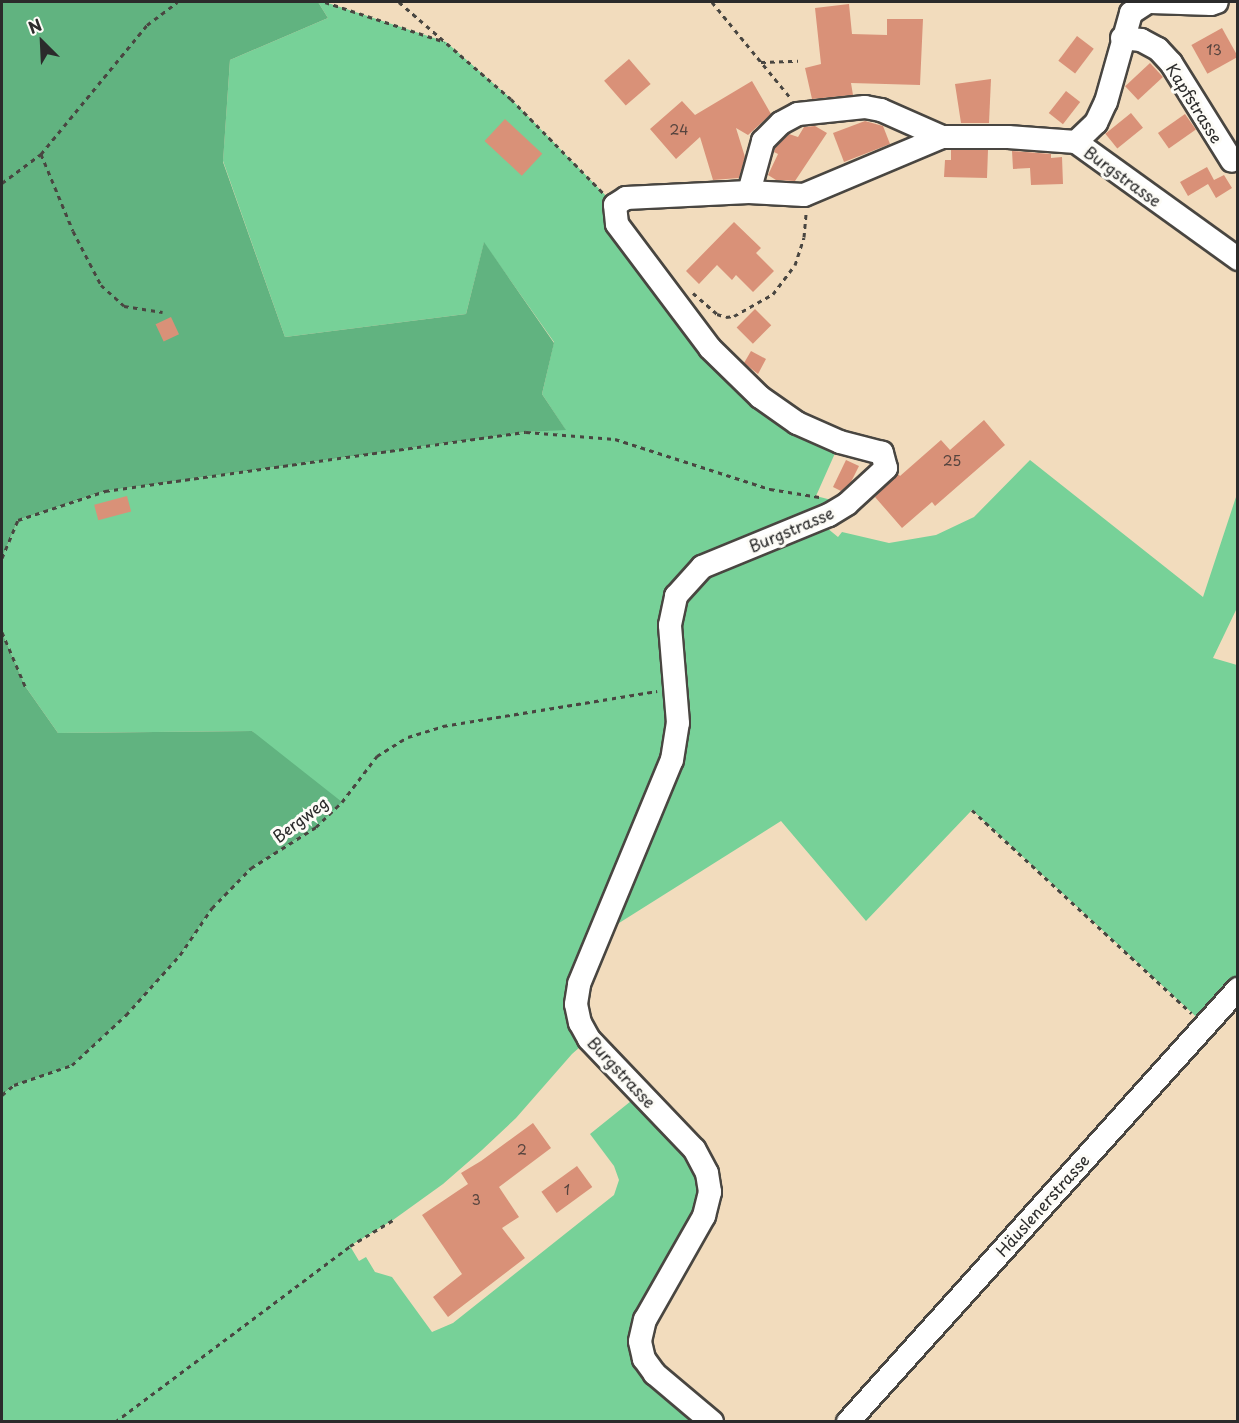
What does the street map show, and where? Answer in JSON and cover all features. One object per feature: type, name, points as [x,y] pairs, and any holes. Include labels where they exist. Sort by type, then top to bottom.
[{"type":"street","points":[[1076,142],[1096,123],[1106,102],[1122,38],[1131,13],[1150,2],[1211,4],[1217,2]]},
{"type":"street","name":"Kapfstrasse","points":[[1122,38],[1141,40],[1158,49],[1171,63],[1232,161]]},
{"type":"street","points":[[749,192],[763,141],[781,123],[798,114],[864,107],[881,110],[942,137]]},
{"type":"street","name":"Burgstrasse","points":[[712,1422],[655,1374],[644,1359],[640,1341],[645,1320],[704,1216],[710,1192],[707,1173],[694,1149],[589,1039],[580,1023],[576,1004],[579,984],[672,760],[678,723],[677,687],[670,625],[676,596],[702,567],[829,514],[847,504],[886,468],[882,453],[840,442],[798,423],[760,397],[710,348],[617,224],[615,205],[626,198],[749,192],[804,194],[942,137],[1008,136],[1076,142],[1238,259]]},
{"type":"street","name":"Häuslenerstrasse","points":[[848,1422],[1238,989]]},
{"type":"path","points":[[2,183],[41,154],[147,25],[177,2]]},
{"type":"path","points":[[325,2],[446,42]]},
{"type":"path","points":[[399,2],[512,99],[615,205]]},
{"type":"path","points":[[712,2],[788,95],[798,114]]},
{"type":"path","points":[[761,62],[798,61]]},
{"type":"path","points":[[41,154],[73,231],[101,285],[124,306],[163,312]]},
{"type":"path","points":[[690,290],[717,314],[726,317],[734,316],[773,294],[795,265],[804,237],[807,221],[804,194]]},
{"type":"path","points":[[2,558],[18,520],[105,491],[526,432],[615,439],[770,489],[847,504]]},
{"type":"path","points":[[2,632],[25,686]]},
{"type":"path","name":"Bergweg","points":[[2,1095],[14,1085],[72,1065],[126,1015],[180,955],[212,908],[251,868],[316,827],[342,802],[377,756],[408,737],[443,726],[677,687]]},
{"type":"path","points":[[972,810],[1186,1008]]},
{"type":"path","points":[[115,1422],[350,1246],[393,1220]]},
{"type":"green space","points":[[2,2],[318,2],[328,18],[230,60],[223,162],[285,337],[466,314],[484,242],[554,343],[542,394],[566,430],[526,432],[105,491],[18,520],[2,558]]},
{"type":"green space","points":[[318,2],[325,2],[446,42],[511,99],[615,205],[710,348],[840,442],[816,496],[847,504],[827,528],[838,537],[842,532],[889,543],[936,535],[974,517],[1030,460],[1203,597],[1237,494],[1237,608],[1213,658],[1237,665],[1237,989],[1204,1024],[972,810],[866,921],[781,821],[600,935],[579,984],[589,1039],[572,1054],[516,1118],[443,1184],[393,1220],[350,1246],[359,1261],[366,1257],[375,1272],[392,1277],[432,1332],[453,1323],[614,1195],[619,1180],[614,1166],[590,1134],[641,1093],[694,1149],[710,1192],[640,1341],[712,1421],[2,1422],[2,1095],[14,1085],[72,1064],[126,1015],[180,955],[212,908],[251,868],[316,827],[252,731],[58,733],[25,686],[2,632],[2,558],[18,520],[105,491],[526,432],[565,429],[542,394],[554,342],[484,243],[466,314],[285,337],[223,161],[230,60],[328,18]]},
{"type":"green space","points":[[2,632],[25,686],[58,733],[252,731],[342,802],[316,827],[251,868],[212,908],[180,955],[126,1015],[72,1065],[14,1085],[2,1095]]},
{"type":"building","points":[[849,4],[852,34],[887,35],[887,19],[923,19],[920,85],[851,83],[853,95],[812,99],[805,68],[821,64],[815,8]]},
{"type":"building","points":[[1222,28],[1238,57],[1207,74],[1191,45]]},
{"type":"building","points":[[1077,36],[1094,49],[1075,73],[1058,61]]},
{"type":"building","points":[[629,59],[651,84],[626,106],[604,81]]},
{"type":"building","points":[[1150,63],[1163,77],[1138,100],[1125,86]]},
{"type":"building","points":[[991,79],[989,123],[961,123],[955,84]]},
{"type":"building","points":[[752,81],[771,114],[748,135],[736,128],[745,157],[739,178],[713,180],[700,137],[676,159],[650,129],[682,101],[695,115]]},
{"type":"building","points":[[1066,91],[1080,102],[1063,124],[1049,113]]},
{"type":"building","points":[[1131,113],[1143,128],[1117,149],[1105,134]]},
{"type":"building","points":[[1185,114],[1196,130],[1169,148],[1158,133]]},
{"type":"building","points":[[505,119],[542,154],[522,176],[485,141]]},
{"type":"building","points":[[865,121],[883,126],[890,144],[844,162],[833,133]]},
{"type":"building","points":[[815,126],[827,133],[795,181],[776,180],[768,175],[778,154],[774,152],[775,148],[789,134],[798,137],[804,127]]},
{"type":"building","points":[[951,150],[988,150],[987,178],[944,177],[945,160],[951,160]]},
{"type":"building","points":[[1012,151],[1051,154],[1051,158],[1062,157],[1063,184],[1031,185],[1030,168],[1013,169]]},
{"type":"building","points":[[1207,167],[1214,180],[1224,175],[1232,188],[1216,198],[1208,184],[1188,196],[1180,182]]},
{"type":"building","points":[[734,222],[761,248],[756,253],[774,271],[753,292],[736,275],[732,280],[717,265],[699,284],[686,271]]},
{"type":"building","points":[[755,309],[771,325],[753,344],[737,327]]},
{"type":"building","points":[[171,317],[179,334],[164,341],[156,324]]},
{"type":"building","points":[[751,351],[766,359],[758,374],[744,363]]},
{"type":"building","points":[[984,420],[1005,445],[935,506],[932,502],[902,528],[875,497],[898,474],[900,476],[941,440],[950,450]]},
{"type":"building","points":[[846,460],[859,466],[851,482],[841,491],[833,487]]},
{"type":"building","points":[[127,496],[131,511],[98,520],[94,505]]},
{"type":"building","points":[[533,1123],[551,1148],[499,1187],[519,1217],[502,1228],[525,1258],[448,1317],[433,1297],[462,1274],[422,1215],[468,1184],[461,1173]]},
{"type":"building","points":[[577,1166],[592,1187],[557,1213],[541,1192]]}]
